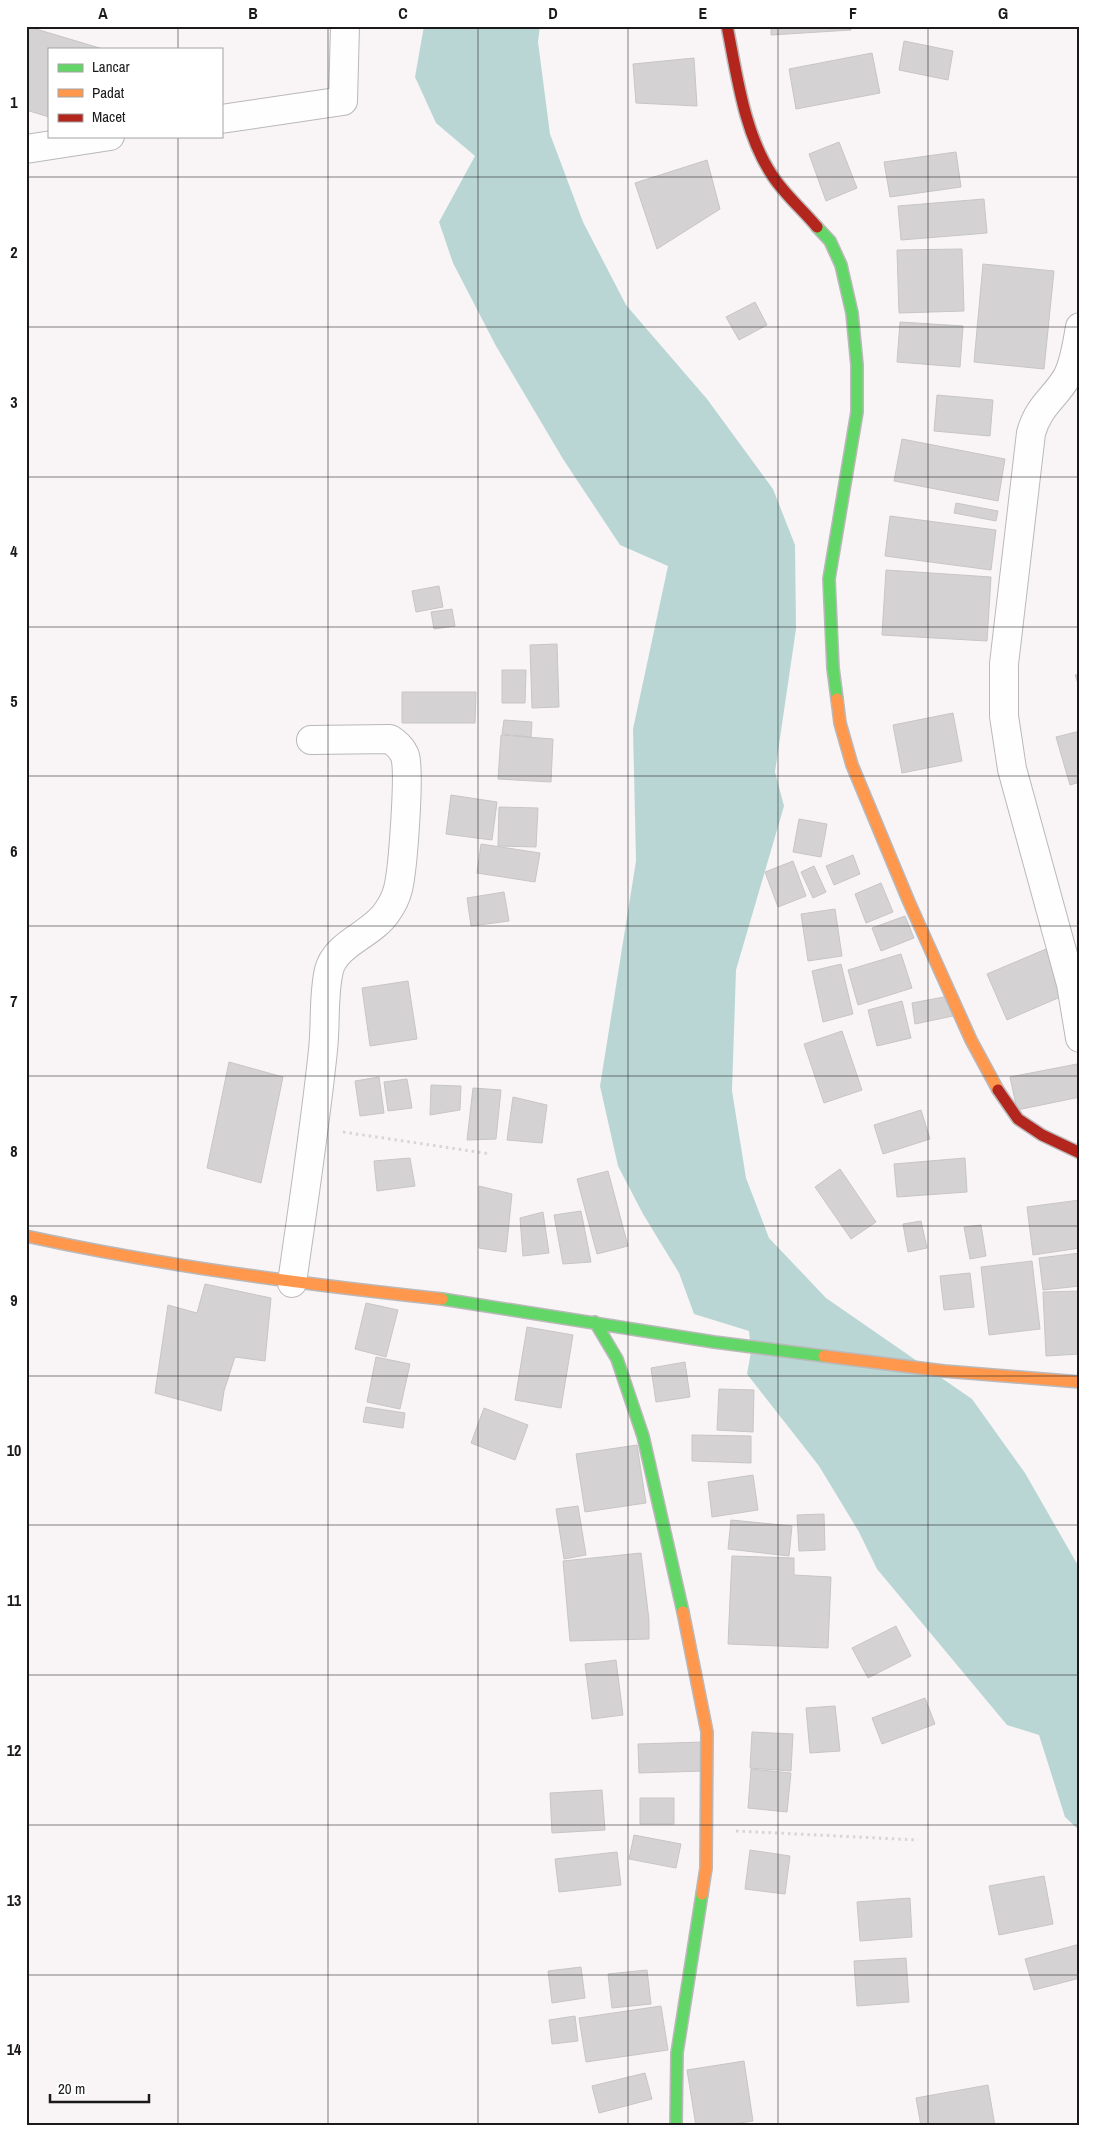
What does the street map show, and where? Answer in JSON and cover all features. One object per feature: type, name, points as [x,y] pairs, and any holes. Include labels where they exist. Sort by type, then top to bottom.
[{"type":"street","points":[[222,119],[343,101],[344,26]]},
{"type":"street","points":[[727,26],[740,92],[754,138],[772,175],[830,241],[841,265],[852,313],[857,365],[857,412],[829,579],[834,677],[840,723],[852,765],[909,902],[971,1040],[995,1085],[1018,1119],[1042,1135],[1080,1153]]},
{"type":"street","points":[[26,149],[97,138]]},
{"type":"street","points":[[1080,327],[1072,365],[1067,376],[1035,418],[1031,432],[1004,664],[1004,716],[1012,769],[1071,984],[1080,1038]]},
{"type":"street","points":[[292,1283],[323,1050],[328,972],[334,959],[342,950],[378,923],[396,898],[400,878],[406,777],[404,756],[401,748],[390,739],[311,740]]},
{"type":"street","points":[[26,1236],[72,1246],[292,1283],[471,1302],[714,1342],[944,1371],[1080,1382]]},
{"type":"street","points":[[595,1322],[617,1359],[641,1428],[686,1624],[707,1732],[708,1830],[706,1868],[677,2053],[676,2126]]},
{"type":"path","points":[[312,1128],[491,1154]]},
{"type":"path","points":[[708,1830],[918,1840]]},
{"type":"water","points":[[424,26],[540,26],[538,42],[550,134],[583,222],[626,305],[707,399],[773,489],[795,545],[796,629],[775,772],[784,806],[736,970],[732,1091],[746,1178],[769,1238],[826,1298],[972,1399],[1025,1473],[1080,1569],[1080,1831],[1065,1817],[1039,1735],[1007,1725],[877,1569],[859,1532],[819,1466],[747,1374],[751,1352],[749,1331],[694,1314],[679,1273],[643,1214],[618,1166],[600,1086],[636,861],[633,729],[668,566],[620,545],[563,459],[496,346],[453,263],[439,222],[475,156],[436,123],[415,77]]},
{"type":"building","points":[[26,26],[100,48],[48,48],[48,117],[26,110]]},
{"type":"building","points":[[771,26],[851,26],[851,30],[771,35]]},
{"type":"building","points":[[904,41],[953,51],[948,80],[899,70]]},
{"type":"building","points":[[872,53],[880,93],[796,109],[789,69]]},
{"type":"building","points":[[694,58],[697,106],[636,103],[633,64]]},
{"type":"building","points":[[839,142],[857,188],[826,201],[809,154]]},
{"type":"building","points":[[956,152],[961,187],[890,197],[884,162]]},
{"type":"building","points":[[707,160],[720,209],[657,249],[635,183]]},
{"type":"building","points":[[984,199],[987,233],[901,240],[898,206]]},
{"type":"building","points":[[962,249],[964,311],[899,313],[897,250]]},
{"type":"building","points":[[983,264],[1054,271],[1044,369],[974,362]]},
{"type":"building","points":[[755,302],[767,325],[739,340],[726,317]]},
{"type":"building","points":[[900,322],[963,326],[960,367],[897,362]]},
{"type":"building","points":[[937,395],[993,400],[990,436],[934,431]]},
{"type":"building","points":[[902,439],[1005,459],[998,501],[894,481]]},
{"type":"building","points":[[956,503],[998,511],[996,521],[954,513]]},
{"type":"building","points":[[890,516],[996,530],[991,570],[885,556]]},
{"type":"building","points":[[886,570],[991,577],[987,641],[882,635]]},
{"type":"building","points":[[439,586],[443,607],[416,612],[412,591]]},
{"type":"building","points":[[452,609],[455,626],[434,629],[431,612]]},
{"type":"building","points":[[557,644],[559,707],[532,708],[530,645]]},
{"type":"building","points":[[502,670],[526,670],[525,703],[502,703]]},
{"type":"building","points":[[1080,674],[1080,689],[1075,675]]},
{"type":"building","points":[[402,692],[476,692],[475,723],[402,723]]},
{"type":"building","points":[[953,713],[962,761],[902,773],[893,725]]},
{"type":"building","points":[[504,720],[532,722],[531,737],[502,734]]},
{"type":"building","points":[[1080,731],[1080,782],[1070,785],[1056,737]]},
{"type":"building","points":[[501,735],[553,739],[551,782],[498,779]]},
{"type":"building","points":[[451,795],[497,802],[492,840],[446,834]]},
{"type":"building","points":[[499,807],[538,808],[536,847],[498,846]]},
{"type":"building","points":[[799,819],[827,824],[821,857],[793,852]]},
{"type":"building","points":[[481,844],[540,853],[535,882],[477,873]]},
{"type":"building","points":[[853,855],[860,874],[834,885],[826,866]]},
{"type":"building","points":[[793,861],[806,896],[778,907],[765,872]]},
{"type":"building","points":[[814,866],[826,892],[813,898],[801,872]]},
{"type":"building","points":[[881,883],[893,912],[866,923],[855,894]]},
{"type":"building","points":[[504,892],[509,921],[471,926],[467,898]]},
{"type":"building","points":[[835,909],[842,956],[808,961],[801,914]]},
{"type":"building","points":[[905,916],[914,938],[881,951],[872,928]]},
{"type":"building","points":[[1046,949],[1065,995],[1007,1020],[987,974]]},
{"type":"building","points":[[901,954],[912,988],[858,1005],[848,970]]},
{"type":"building","points":[[841,964],[853,1014],[823,1022],[812,971]]},
{"type":"building","points":[[408,981],[417,1039],[370,1046],[362,988]]},
{"type":"building","points":[[949,996],[953,1016],[915,1024],[912,1003]]},
{"type":"building","points":[[902,1001],[911,1038],[877,1046],[868,1010]]},
{"type":"building","points":[[842,1031],[862,1090],[824,1103],[804,1044]]},
{"type":"building","points":[[229,1062],[283,1077],[261,1183],[207,1168]]},
{"type":"building","points":[[1077,1064],[1080,1097],[1017,1110],[1010,1077]]},
{"type":"building","points":[[379,1077],[384,1113],[360,1116],[355,1081]]},
{"type":"building","points":[[407,1079],[412,1108],[388,1111],[384,1082]]},
{"type":"building","points":[[431,1085],[461,1086],[460,1110],[430,1115]]},
{"type":"building","points":[[473,1088],[501,1090],[496,1139],[467,1140]]},
{"type":"building","points":[[513,1097],[547,1105],[542,1143],[507,1140]]},
{"type":"building","points":[[921,1110],[930,1139],[883,1154],[874,1125]]},
{"type":"building","points":[[410,1158],[415,1186],[377,1191],[374,1161]]},
{"type":"building","points":[[965,1158],[967,1192],[897,1197],[894,1164]]},
{"type":"building","points":[[840,1169],[876,1222],[851,1239],[815,1187]]},
{"type":"building","points":[[608,1171],[628,1246],[597,1254],[577,1179]]},
{"type":"building","points":[[479,1186],[512,1194],[506,1252],[479,1248]]},
{"type":"building","points":[[1080,1200],[1080,1248],[1033,1255],[1027,1207]]},
{"type":"building","points":[[581,1211],[591,1262],[563,1264],[554,1215]]},
{"type":"building","points":[[543,1212],[549,1253],[523,1256],[520,1218]]},
{"type":"building","points":[[921,1221],[927,1248],[908,1252],[903,1224]]},
{"type":"building","points":[[981,1225],[986,1256],[970,1259],[964,1227]]},
{"type":"building","points":[[1080,1253],[1080,1286],[1043,1290],[1039,1258]]},
{"type":"building","points":[[1032,1261],[1040,1329],[989,1335],[981,1267]]},
{"type":"building","points":[[970,1273],[974,1307],[944,1310],[940,1276]]},
{"type":"building","points":[[205,1284],[271,1298],[265,1361],[235,1357],[224,1391],[221,1411],[155,1393],[168,1305],[197,1313]]},
{"type":"building","points":[[1080,1291],[1080,1354],[1046,1356],[1043,1292]]},
{"type":"building","points":[[366,1303],[398,1310],[386,1357],[355,1349]]},
{"type":"building","points":[[527,1327],[573,1335],[561,1408],[515,1400]]},
{"type":"building","points":[[376,1357],[410,1364],[400,1409],[367,1402]]},
{"type":"building","points":[[685,1362],[690,1397],[656,1402],[651,1368]]},
{"type":"building","points":[[719,1389],[754,1390],[753,1432],[717,1430]]},
{"type":"building","points":[[366,1407],[405,1413],[403,1428],[363,1422]]},
{"type":"building","points":[[484,1408],[528,1425],[515,1460],[471,1443]]},
{"type":"building","points":[[692,1435],[751,1436],[751,1463],[692,1461]]},
{"type":"building","points":[[637,1445],[646,1503],[585,1512],[576,1454]]},
{"type":"building","points":[[753,1475],[758,1510],[712,1517],[708,1482]]},
{"type":"building","points":[[578,1506],[586,1555],[564,1559],[556,1509]]},
{"type":"building","points":[[824,1514],[825,1550],[799,1551],[797,1515]]},
{"type":"building","points":[[731,1520],[792,1526],[789,1556],[728,1549]]},
{"type":"building","points":[[641,1553],[649,1620],[649,1639],[570,1641],[563,1561]]},
{"type":"building","points":[[732,1556],[794,1558],[794,1575],[831,1577],[828,1648],[728,1644]]},
{"type":"building","points":[[896,1626],[911,1656],[868,1678],[852,1648]]},
{"type":"building","points":[[616,1660],[623,1715],[592,1719],[585,1664]]},
{"type":"building","points":[[925,1698],[935,1724],[882,1744],[872,1718]]},
{"type":"building","points":[[835,1706],[840,1751],[810,1753],[806,1708]]},
{"type":"building","points":[[752,1732],[793,1734],[791,1771],[750,1768]]},
{"type":"building","points":[[703,1742],[704,1771],[639,1773],[638,1744]]},
{"type":"building","points":[[751,1769],[791,1773],[787,1812],[748,1808]]},
{"type":"building","points":[[602,1790],[605,1830],[552,1833],[550,1793]]},
{"type":"building","points":[[640,1798],[674,1798],[674,1824],[640,1824]]},
{"type":"building","points":[[634,1835],[681,1844],[676,1868],[629,1859]]},
{"type":"building","points":[[750,1850],[790,1856],[785,1894],[745,1889]]},
{"type":"building","points":[[617,1852],[621,1885],[559,1892],[555,1859]]},
{"type":"building","points":[[1044,1876],[1053,1924],[999,1935],[989,1886]]},
{"type":"building","points":[[910,1898],[912,1937],[860,1941],[857,1902]]},
{"type":"building","points":[[1080,1944],[1080,1978],[1034,1990],[1025,1959]]},
{"type":"building","points":[[906,1958],[909,2002],[857,2006],[854,1961]]},
{"type":"building","points":[[581,1967],[585,1998],[552,2003],[548,1971]]},
{"type":"building","points":[[647,1970],[651,2004],[612,2008],[608,1974]]},
{"type":"building","points":[[661,2006],[668,2050],[586,2062],[579,2018]]},
{"type":"building","points":[[575,2016],[578,2041],[552,2044],[549,2020]]},
{"type":"building","points":[[744,2061],[753,2121],[720,2126],[696,2126],[687,2070]]},
{"type":"building","points":[[645,2073],[652,2099],[599,2113],[592,2086]]},
{"type":"building","points":[[988,2085],[995,2126],[921,2126],[916,2098]]},
{"type":"traffic: fast","points":[[817,227],[830,241],[841,265],[852,313],[857,365],[857,412],[829,579],[833,668],[837,699]]},
{"type":"traffic: fast","points":[[442,1299],[714,1342],[824,1356]]},
{"type":"traffic: fast","points":[[595,1322],[617,1359],[643,1436],[683,1612]]},
{"type":"traffic: fast","points":[[676,2126],[677,2053],[702,1894]]},
{"type":"traffic: slow","points":[[837,699],[840,723],[852,765],[909,902],[971,1040],[998,1090]]},
{"type":"traffic: slow","points":[[26,1236],[78,1247],[233,1273],[442,1299]]},
{"type":"traffic: slow","points":[[824,1356],[944,1371],[1080,1382]]},
{"type":"traffic: slow","points":[[683,1612],[707,1732],[706,1868],[702,1894]]},
{"type":"traffic: jam","points":[[727,26],[738,84],[748,122],[762,159],[782,189],[817,227]]},
{"type":"traffic: jam","points":[[998,1090],[1018,1119],[1042,1135],[1080,1153]]}]
